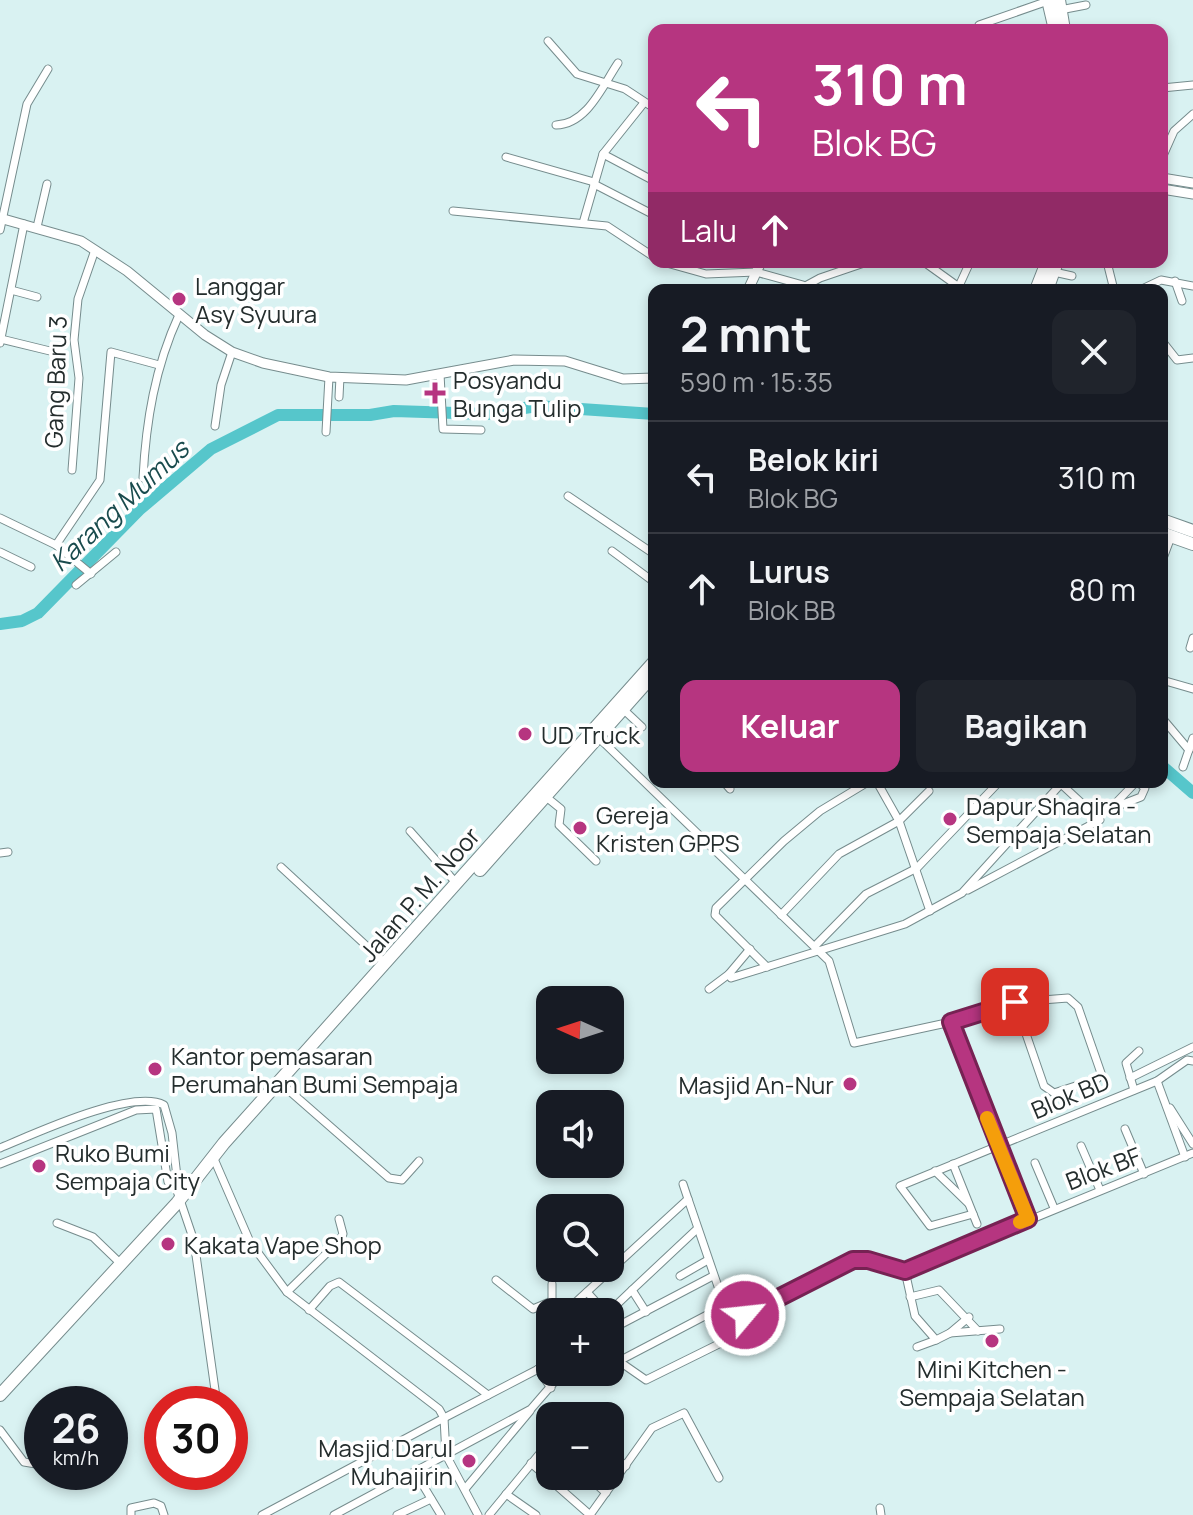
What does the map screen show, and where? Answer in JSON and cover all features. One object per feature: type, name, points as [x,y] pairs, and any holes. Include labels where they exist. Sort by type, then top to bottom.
[{"type":"main road","points":[[1048,0],[1054,24]]},
{"type":"main road","points":[[1168,522],[1193,531]]},
{"type":"main road","points":[[1168,536],[1193,544]]},
{"type":"main road","name":"Jalan P. M. Noor","points":[[216,1157],[225,1152],[285,1087],[387,964],[545,796],[648,669]]},
{"type":"main road","name":"Jalan P. M. Noor","points":[[0,1395],[180,1200],[229,1137],[294,1073],[595,734],[648,684]]},
{"type":"street","points":[[982,24],[1048,0]]},
{"type":"street","points":[[1060,5],[1086,5]]},
{"type":"street","points":[[548,41],[570,69],[625,89],[648,106]]},
{"type":"street","points":[[556,125],[577,120],[618,63]]},
{"type":"street","points":[[0,230],[27,104],[48,69]]},
{"type":"street","points":[[1168,87],[1193,85]]},
{"type":"street","points":[[583,223],[603,154],[643,104]]},
{"type":"street","points":[[1168,144],[1174,131],[1193,114]]},
{"type":"street","points":[[603,154],[648,177]]},
{"type":"street","points":[[506,157],[594,183],[648,212]]},
{"type":"street","points":[[1168,179],[1193,183]]},
{"type":"street","points":[[37,227],[47,184]]},
{"type":"street","points":[[1168,190],[1193,194]]},
{"type":"street","points":[[453,211],[607,226],[648,253]]},
{"type":"street","points":[[2,218],[81,241],[232,352],[263,363],[334,377],[406,380],[514,360],[565,361],[623,379],[648,378]]},
{"type":"street","points":[[24,224],[0,341],[50,351]]},
{"type":"street","name":"Gang Baru 3","points":[[72,470],[79,378],[74,340],[78,299],[95,250]]},
{"type":"street","points":[[684,268],[706,274],[756,272],[789,284]]},
{"type":"street","points":[[751,284],[758,268]]},
{"type":"street","points":[[810,284],[852,268]]},
{"type":"street","points":[[933,268],[955,284]]},
{"type":"street","points":[[1057,268],[1072,276]]},
{"type":"street","points":[[1156,284],[1161,280],[1193,286]]},
{"type":"street","points":[[1175,281],[1182,301]]},
{"type":"street","points":[[11,290],[37,297]]},
{"type":"street","points":[[143,478],[150,406],[159,365],[179,315]]},
{"type":"street","points":[[1168,349],[1177,360],[1193,358]]},
{"type":"street","points":[[56,545],[100,480],[111,352],[159,365]]},
{"type":"street","points":[[215,426],[221,385],[232,352]]},
{"type":"street","points":[[440,374],[442,427],[481,430]]},
{"type":"street","points":[[334,377],[339,397]]},
{"type":"street","points":[[326,429],[334,377]]},
{"type":"street","points":[[568,496],[648,550]]},
{"type":"street","points":[[0,518],[56,545],[90,572]]},
{"type":"street","points":[[612,551],[648,578]]},
{"type":"street","points":[[0,552],[31,567]]},
{"type":"street","points":[[76,585],[116,552]]},
{"type":"street","points":[[1190,648],[1193,638]]},
{"type":"street","points":[[1168,682],[1193,689]]},
{"type":"street","points":[[623,709],[642,727]]},
{"type":"street","points":[[1168,725],[1189,750]]},
{"type":"street","points":[[595,734],[648,786]]},
{"type":"street","points":[[1183,767],[1193,738]]},
{"type":"street","points":[[650,788],[817,948],[833,968],[854,1043],[951,1022],[1015,1002],[1068,998],[1076,1002],[1101,1068],[1097,1079],[1054,1093],[1044,1086],[1015,1002]]},
{"type":"street","points":[[767,967],[714,912],[784,841],[820,811],[858,788]]},
{"type":"street","points":[[880,788],[899,821],[930,911]]},
{"type":"street","points":[[817,948],[866,894],[917,868],[993,788]]},
{"type":"street","points":[[962,893],[1056,788]]},
{"type":"street","points":[[1065,788],[1100,820]]},
{"type":"street","points":[[729,974],[732,978],[817,948],[897,927],[1100,820],[1131,788]]},
{"type":"street","points":[[1110,809],[1141,797],[1145,788]]},
{"type":"street","points":[[781,915],[839,854],[899,821],[929,791]]},
{"type":"street","points":[[545,796],[561,809],[559,825],[596,861]]},
{"type":"street","points":[[410,831],[461,884]]},
{"type":"street","points":[[281,867],[387,964]]},
{"type":"street","points":[[709,989],[729,974],[750,949]]},
{"type":"street","points":[[951,1022],[1028,1219]]},
{"type":"street","points":[[1129,1073],[1193,1047]]},
{"type":"street","points":[[1134,1090],[1128,1059],[1139,1051]]},
{"type":"street","name":"Blok BD","points":[[972,1210],[937,1226],[928,1224],[899,1188],[901,1184],[1157,1081],[1187,1060],[1193,1061]]},
{"type":"street","points":[[1157,1081],[1189,1155]]},
{"type":"street","points":[[285,1087],[389,1178],[402,1180],[419,1161]]},
{"type":"street","points":[[0,1148],[121,1104],[142,1099],[157,1105]]},
{"type":"street","points":[[1166,1103],[1193,1144]]},
{"type":"street","points":[[0,1164],[136,1110],[157,1105]]},
{"type":"street","points":[[157,1105],[168,1182],[175,1185],[194,1241],[214,1386]]},
{"type":"street","points":[[1125,1129],[1144,1174]]},
{"type":"street","points":[[1081,1146],[1100,1190]]},
{"type":"street","name":"Blok BF","points":[[905,1271],[1189,1155]]},
{"type":"street","points":[[216,1157],[250,1242],[287,1292],[442,1414],[446,1455],[478,1515]]},
{"type":"street","points":[[1035,1163],[1054,1208]]},
{"type":"street","points":[[953,1164],[977,1224]]},
{"type":"street","points":[[935,1171],[972,1210]]},
{"type":"street","points":[[683,1184],[735,1336]]},
{"type":"street","points":[[580,1298],[688,1199]]},
{"type":"street","points":[[287,1292],[339,1241],[343,1234],[339,1219]]},
{"type":"street","points":[[57,1223],[93,1237],[121,1264]]},
{"type":"street","points":[[623,1298],[697,1229]]},
{"type":"street","points":[[624,1365],[646,1380],[749,1329],[746,1314],[853,1260],[868,1260],[905,1271],[915,1316],[936,1340]]},
{"type":"street","points":[[680,1276],[710,1267]]},
{"type":"street","points":[[624,1320],[710,1267]]},
{"type":"street","points":[[496,1280],[533,1309],[536,1308]]},
{"type":"street","points":[[309,1310],[330,1286],[339,1282],[483,1390]]},
{"type":"street","points":[[552,1284],[552,1298]]},
{"type":"street","points":[[632,1290],[642,1306]]},
{"type":"street","points":[[910,1297],[939,1290],[969,1317],[978,1331]]},
{"type":"street","points":[[587,1292],[593,1298]]},
{"type":"street","points":[[624,1358],[724,1306]]},
{"type":"street","points":[[917,1347],[950,1333],[969,1317]]},
{"type":"street","points":[[950,1333],[1000,1329]]},
{"type":"street","points":[[262,1515],[483,1390],[536,1370]]},
{"type":"street","points":[[465,1489],[551,1388]]},
{"type":"street","points":[[334,1515],[531,1409]]},
{"type":"street","points":[[531,1463],[590,1515],[652,1428],[684,1413],[719,1478]]},
{"type":"street","points":[[0,1430],[24,1462]]},
{"type":"street","points":[[489,1515],[536,1458]]},
{"type":"street","points":[[415,1472],[440,1514],[430,1515]]},
{"type":"street","points":[[603,1490],[606,1493]]},
{"type":"street","points":[[506,1494],[536,1515]]},
{"type":"street","points":[[397,1515],[431,1499]]},
{"type":"street","points":[[131,1515],[131,1508],[154,1503],[161,1506],[164,1515]]},
{"type":"waterway","name":"Karang Mumus","points":[[0,624],[22,621],[38,613],[139,510],[211,449],[278,415],[370,415],[394,411],[487,414],[537,406],[648,414]]},
{"type":"waterway","name":"Karang Mumus","points":[[1168,771],[1193,793]]},
{"type":"slow traffic","points":[[987,1118],[1028,1219],[1020,1222]]},
{"type":"place","name":"Langgar Asy Syuura","points":[[179,299]]},
{"type":"place","name":"Posyandu Bunga Tulip","points":[[435,393]]},
{"type":"place","name":"UD Truck","points":[[525,734]]},
{"type":"place","name":"Dapur Shaqira - Sempaja Selatan","points":[[950,819]]},
{"type":"place","name":"Gereja Kristen GPPS","points":[[580,828]]},
{"type":"place","name":"Kantor pemasaran Perumahan Bumi Sempaja","points":[[155,1069]]},
{"type":"place","name":"Masjid An-Nur","points":[[850,1084]]},
{"type":"place","name":"Ruko Bumi Sempaja City","points":[[39,1166]]},
{"type":"place","name":"Kakata Vape Shop","points":[[168,1244]]},
{"type":"place","name":"Mini Kitchen - Sempaja Selatan","points":[[992,1341]]},
{"type":"place","name":"Masjid Darul Muhajirin","points":[[469,1461]]},
{"type":"route","points":[[745,1315],[853,1260],[860,1258],[905,1271],[1028,1219],[951,1022],[1015,1002]]}]
